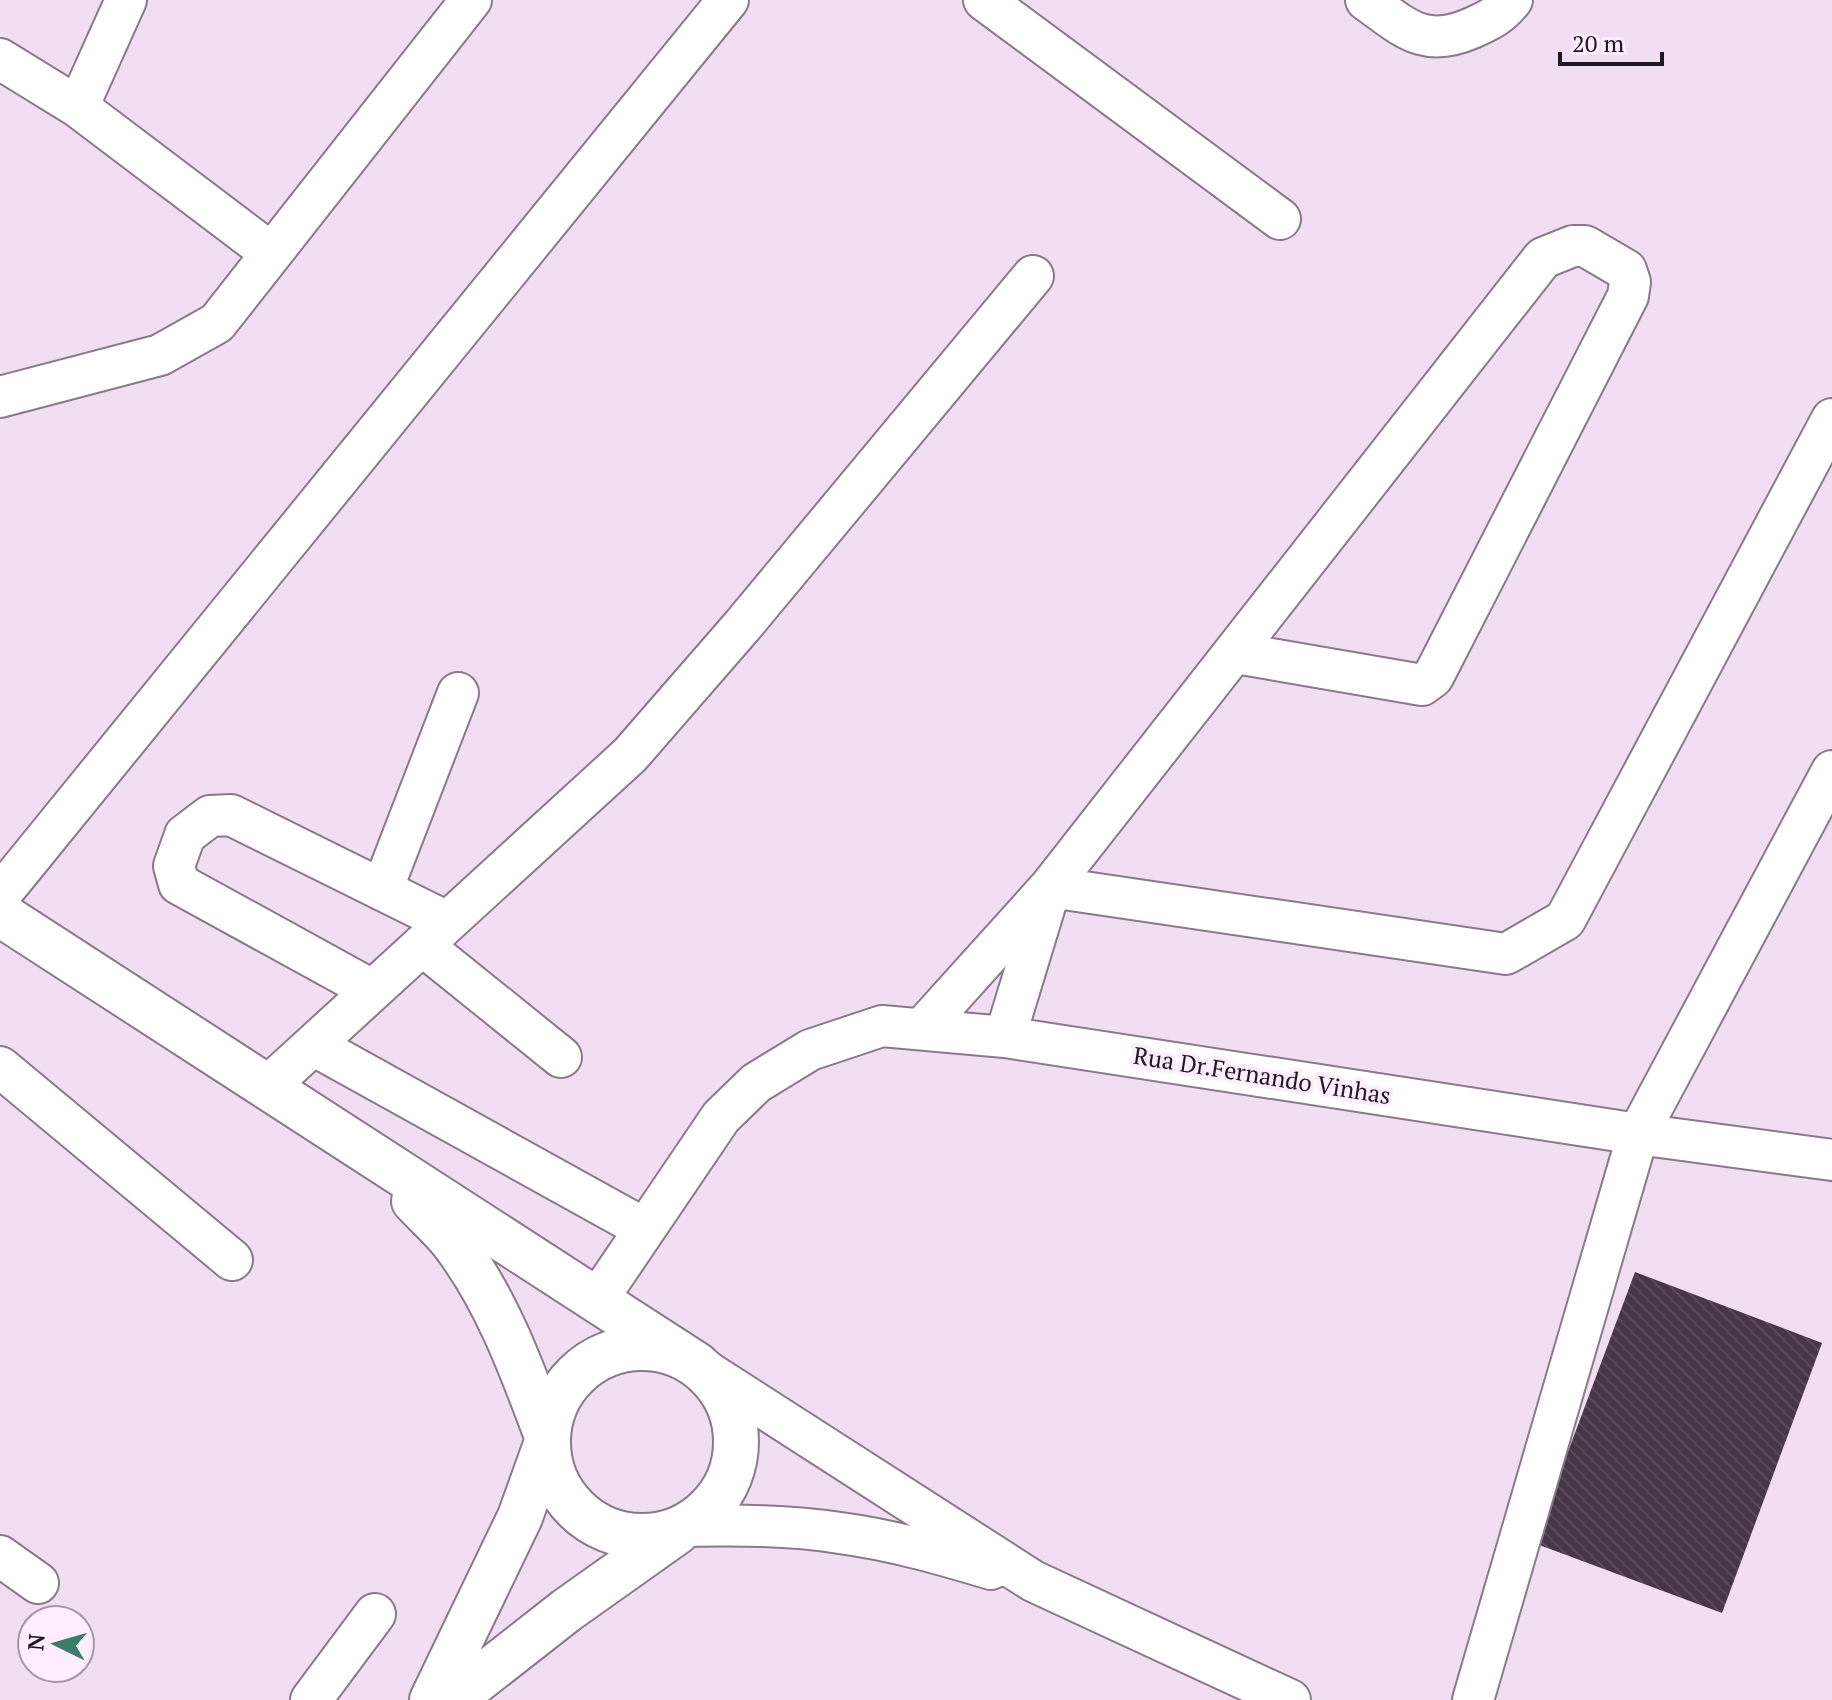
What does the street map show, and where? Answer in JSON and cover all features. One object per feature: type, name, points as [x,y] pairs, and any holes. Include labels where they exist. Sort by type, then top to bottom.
[{"type":"main road","points":[[1,911],[266,1088],[697,1365],[720,1388],[733,1417],[736,1449],[728,1480],[710,1507],[567,1610],[452,1700]]},
{"type":"main road","points":[[317,1120],[410,1197],[451,1240],[475,1274],[519,1362],[548,1439],[551,1467],[563,1492],[581,1514],[604,1528],[631,1535],[659,1535],[685,1526]]},
{"type":"main road","points":[[432,1700],[520,1517],[548,1439],[554,1410],[567,1385],[588,1364],[614,1351],[643,1347],[671,1351],[697,1365]]},
{"type":"street","points":[[78,107],[126,0]]},
{"type":"street","points":[[0,397],[160,355],[217,323],[471,0]]},
{"type":"street","points":[[1,911],[728,0]]},
{"type":"street","points":[[984,0],[1280,219]]},
{"type":"street","points":[[1366,0],[1394,21],[1425,37],[1451,37],[1498,17],[1512,0]]},
{"type":"street","points":[[0,59],[78,107],[271,253]]},
{"type":"street","points":[[922,1029],[1050,887],[1543,258],[1573,246],[1585,246],[1626,270],[1630,282],[1628,296],[1433,677],[1422,685],[1236,653]]},
{"type":"street","points":[[266,1088],[630,755],[743,625],[1033,276]]},
{"type":"street","points":[[1050,887],[1506,954],[1565,920],[1832,419]]},
{"type":"street","points":[[382,890],[458,693]]},
{"type":"street","points":[[1473,1700],[1638,1134],[1832,771]]},
{"type":"street","points":[[372,990],[179,884],[174,866],[185,835],[210,816],[231,815],[382,890],[434,934],[561,1057]]},
{"type":"street","points":[[1005,1037],[1050,887]]},
{"type":"street","name":"Rua Dr.Fernando Vinhas","points":[[597,1300],[721,1117],[756,1083],[810,1050],[882,1026],[1005,1037],[1638,1134],[1832,1160]]},
{"type":"street","points":[[313,1045],[645,1229]]},
{"type":"street","points":[[0,1067],[232,1260]]},
{"type":"street","points":[[697,1365],[1033,1581],[1290,1700]]},
{"type":"street","points":[[685,1526],[750,1525],[838,1532],[917,1547],[1033,1581]]},
{"type":"street","points":[[0,1556],[38,1583]]},
{"type":"street","points":[[311,1700],[375,1614]]},
{"type":"building","points":[[1635,1272],[1822,1343],[1722,1613],[1534,1543]]}]
